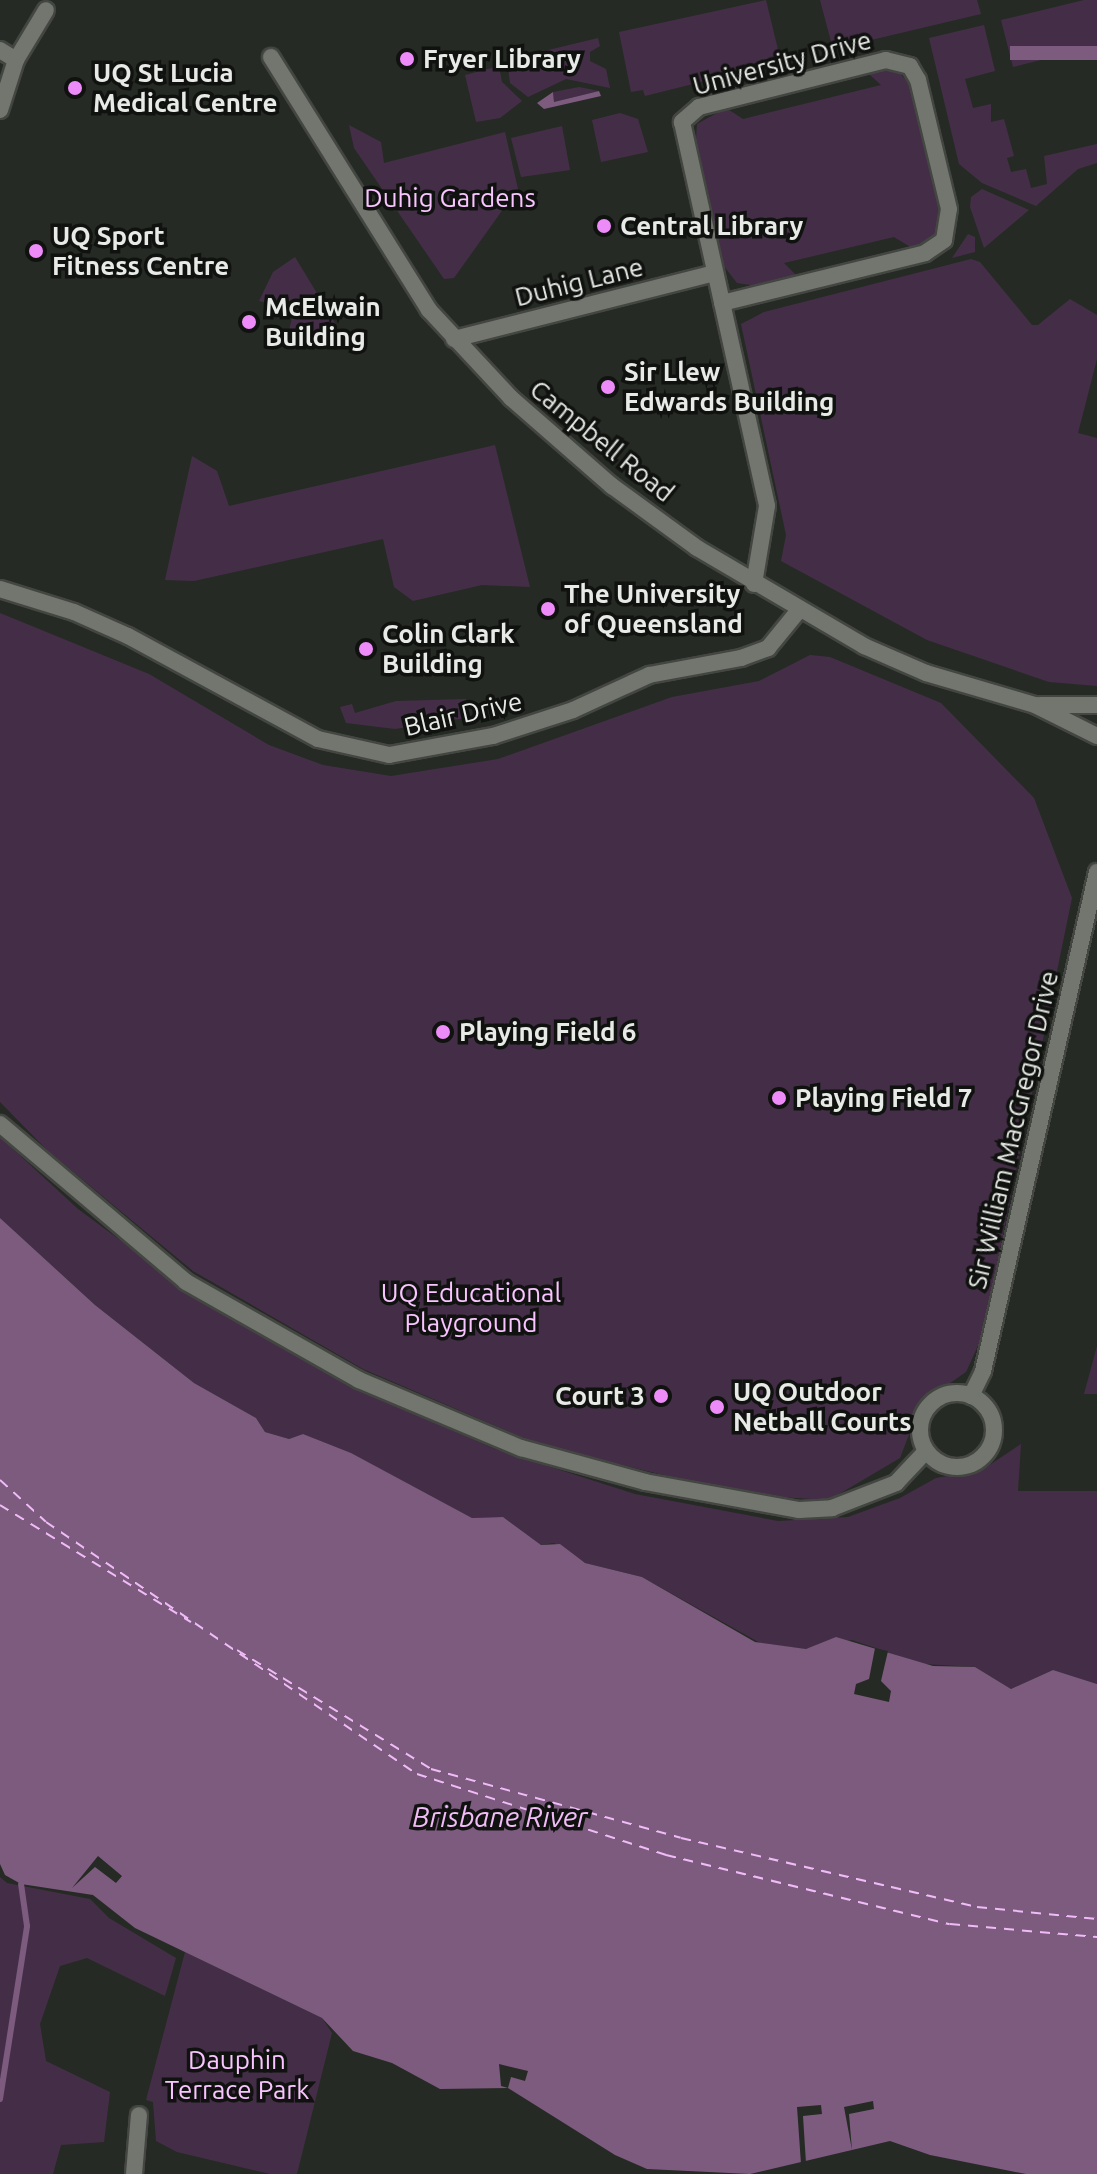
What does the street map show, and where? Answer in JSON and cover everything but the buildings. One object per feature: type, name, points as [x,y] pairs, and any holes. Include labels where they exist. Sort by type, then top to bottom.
[{"type":"street","points":[[0,110],[16,60],[46,10]]},
{"type":"street","points":[[0,50],[16,60]]},
{"type":"street","name":"Campbell Road","points":[[271,57],[379,237],[454,339],[511,398],[612,486],[754,584],[799,610],[926,673],[1035,705],[1097,736]]},
{"type":"street","name":"University Drive","points":[[722,303],[925,253],[944,240],[950,212],[918,80],[910,66],[886,60],[686,114],[682,135],[767,506],[754,584]]},
{"type":"street","name":"Duhig Lane","points":[[454,339],[715,273]]},
{"type":"street","name":"Blair Drive","points":[[0,589],[74,612],[128,636],[318,739],[389,755],[493,736],[573,710],[649,675],[741,658],[768,648],[799,610]]},
{"type":"street","name":"Campbell Road","points":[[1035,705],[1097,705]]},
{"type":"street","name":"Sir William MacGregor Drive","points":[[971,1396],[983,1371],[1097,872]]},
{"type":"street","points":[[0,1124],[186,1282],[359,1380],[521,1448],[660,1486],[799,1510],[832,1508],[896,1483],[926,1451]]},
{"type":"street","points":[[944,1395],[971,1396],[982,1403],[994,1425],[986,1453],[976,1462],[952,1467],[926,1451],[919,1429],[926,1409],[944,1395]]},
{"type":"street","points":[[134,2174],[139,2115]]},
{"type":"green space","points":[[766,0],[781,62],[645,96],[643,90],[631,92],[619,32]]},
{"type":"green space","points":[[820,0],[977,0],[981,14],[833,49]]},
{"type":"green space","points":[[1084,0],[1097,0],[1097,46],[1013,67],[1001,20]]},
{"type":"green space","points":[[984,25],[995,71],[965,79],[973,108],[991,104],[991,122],[1004,119],[1014,156],[1007,158],[1011,172],[1026,169],[1031,188],[1047,184],[1044,156],[1097,144],[1097,163],[1078,169],[1036,206],[982,183],[959,164],[929,38]]},
{"type":"green space","points":[[598,38],[600,46],[590,52],[590,61],[606,69],[610,88],[566,79],[528,97],[510,83],[507,60]]},
{"type":"green space","points":[[499,66],[502,82],[522,101],[500,118],[476,122],[465,75]]},
{"type":"green space","points":[[885,70],[900,73],[913,89],[943,213],[939,233],[912,248],[894,237],[784,263],[797,276],[757,286],[737,283],[723,265],[695,152],[697,124],[726,108],[743,119],[881,85],[869,74]]},
{"type":"green space","points":[[579,87],[599,91],[554,102],[553,92]]},
{"type":"green space","points":[[620,113],[638,119],[648,152],[601,162],[592,120]]},
{"type":"green space","name":"Duhig Gardens","points":[[349,125],[381,142],[384,163],[505,132],[521,202],[506,205],[454,278],[444,279],[354,148]]},
{"type":"green space","points":[[562,126],[570,170],[521,177],[511,138]]},
{"type":"green space","points":[[982,189],[1029,210],[984,248],[970,207],[971,197]]},
{"type":"green space","points":[[968,234],[975,237],[975,252],[952,258]]},
{"type":"green space","points":[[295,257],[338,328],[309,345],[286,344],[294,309],[259,301],[273,272]]},
{"type":"green space","points":[[971,259],[980,262],[1032,325],[1038,325],[1070,299],[1097,315],[1097,359],[1078,433],[1097,438],[1097,686],[1049,682],[927,640],[781,561],[786,535],[741,324],[764,312]]},
{"type":"green space","points":[[495,445],[530,587],[482,585],[413,601],[394,587],[383,539],[194,581],[165,580],[192,456],[217,471],[229,506]]},
{"type":"green space","name":"UQ Educational Playground","points":[[0,613],[149,674],[269,745],[323,765],[391,776],[498,759],[672,697],[759,681],[810,655],[830,657],[941,703],[1034,798],[1072,898],[982,1337],[966,1372],[921,1403],[900,1458],[829,1500],[746,1495],[540,1445],[363,1369],[193,1271],[48,1151],[0,1102]]},
{"type":"green space","points":[[466,699],[466,718],[395,729],[346,723],[340,707],[352,704],[355,713],[396,701]]},
{"type":"green space","points":[[0,1137],[78,1209],[215,1310],[352,1387],[495,1449],[635,1494],[778,1521],[848,1517],[900,1498],[936,1478],[982,1470],[1021,1444],[1018,1491],[1097,1491],[1097,1684],[1053,1670],[1011,1689],[975,1667],[923,1664],[852,1640],[806,1649],[762,1644],[642,1577],[585,1563],[554,1543],[541,1545],[503,1517],[472,1518],[350,1453],[303,1434],[289,1439],[265,1432],[256,1418],[194,1383],[95,1305],[0,1218]]},
{"type":"green space","points":[[1097,1346],[1097,1394],[1084,1394]]},
{"type":"green space","points":[[0,1877],[7,1883],[90,1899],[109,1918],[176,1958],[165,1996],[87,1958],[60,1966],[40,2024],[46,2061],[110,2092],[104,2142],[61,2145],[53,2174],[0,2174]]},
{"type":"green space","name":"Dauphin Terrace Park","points":[[185,1952],[322,2018],[332,2033],[297,2174],[270,2174],[177,2152],[156,2141],[153,2102],[146,2100]]},
{"type":"water","points":[[1010,46],[1097,46],[1097,60],[1010,60]]},
{"type":"water","points":[[599,91],[601,96],[544,109],[537,103],[553,92],[554,102]]},
{"type":"water","name":"Brisbane River","points":[[0,1218],[95,1305],[194,1383],[256,1418],[265,1432],[289,1439],[303,1434],[351,1453],[472,1518],[503,1517],[541,1545],[560,1544],[585,1563],[642,1577],[755,1642],[806,1649],[836,1637],[933,1666],[975,1667],[1011,1689],[1053,1670],[1097,1684],[1097,2174],[1026,2174],[930,2155],[890,2141],[750,2174],[647,2169],[615,2155],[508,2088],[440,2089],[392,2063],[353,2051],[322,2018],[135,1928],[93,1895],[21,1884],[5,1875],[0,1864]]},
{"type":"pier","points":[[875,1648],[888,1651],[881,1681],[891,1691],[889,1702],[854,1694],[856,1684],[869,1679]]},
{"type":"pier","points":[[98,1856],[122,1876],[116,1883],[95,1867],[72,1888]]},
{"type":"pier","points":[[499,2064],[528,2071],[525,2081],[511,2077],[508,2088],[501,2086]]},
{"type":"pier","points":[[873,2101],[874,2109],[849,2114],[852,2150],[844,2107]]},
{"type":"pier","points":[[821,2105],[822,2114],[803,2116],[806,2163],[801,2164],[797,2107]]},
{"type":"waterway","points":[[0,2099],[27,1926],[21,1884]]},
{"type":"ferry route","points":[[0,1480],[46,1522],[417,1774],[666,1855],[950,1924],[1097,1937]]},
{"type":"ferry route","points":[[0,1505],[191,1622]]},
{"type":"ferry route","points":[[237,1650],[431,1769],[681,1838],[977,1907],[1097,1919]]},
{"type":"place","name":"Fryer Library","points":[[407,59]]},
{"type":"place","name":"UQ St Lucia Medical Centre","points":[[75,88]]},
{"type":"place","name":"Central Library","points":[[604,226]]},
{"type":"place","name":"UQ Sport Fitness Centre","points":[[36,251]]},
{"type":"place","name":"McElwain Building","points":[[249,322]]},
{"type":"place","name":"Sir Llew Edwards Building","points":[[608,387]]},
{"type":"place","name":"The University of Queensland","points":[[548,609]]},
{"type":"place","name":"Colin Clark Building","points":[[366,649]]},
{"type":"place","name":"Playing Field 6","points":[[443,1032]]},
{"type":"place","name":"Playing Field 7","points":[[779,1098]]},
{"type":"place","name":"Court 3","points":[[661,1396]]},
{"type":"place","name":"UQ Outdoor Netball Courts","points":[[717,1407]]}]
